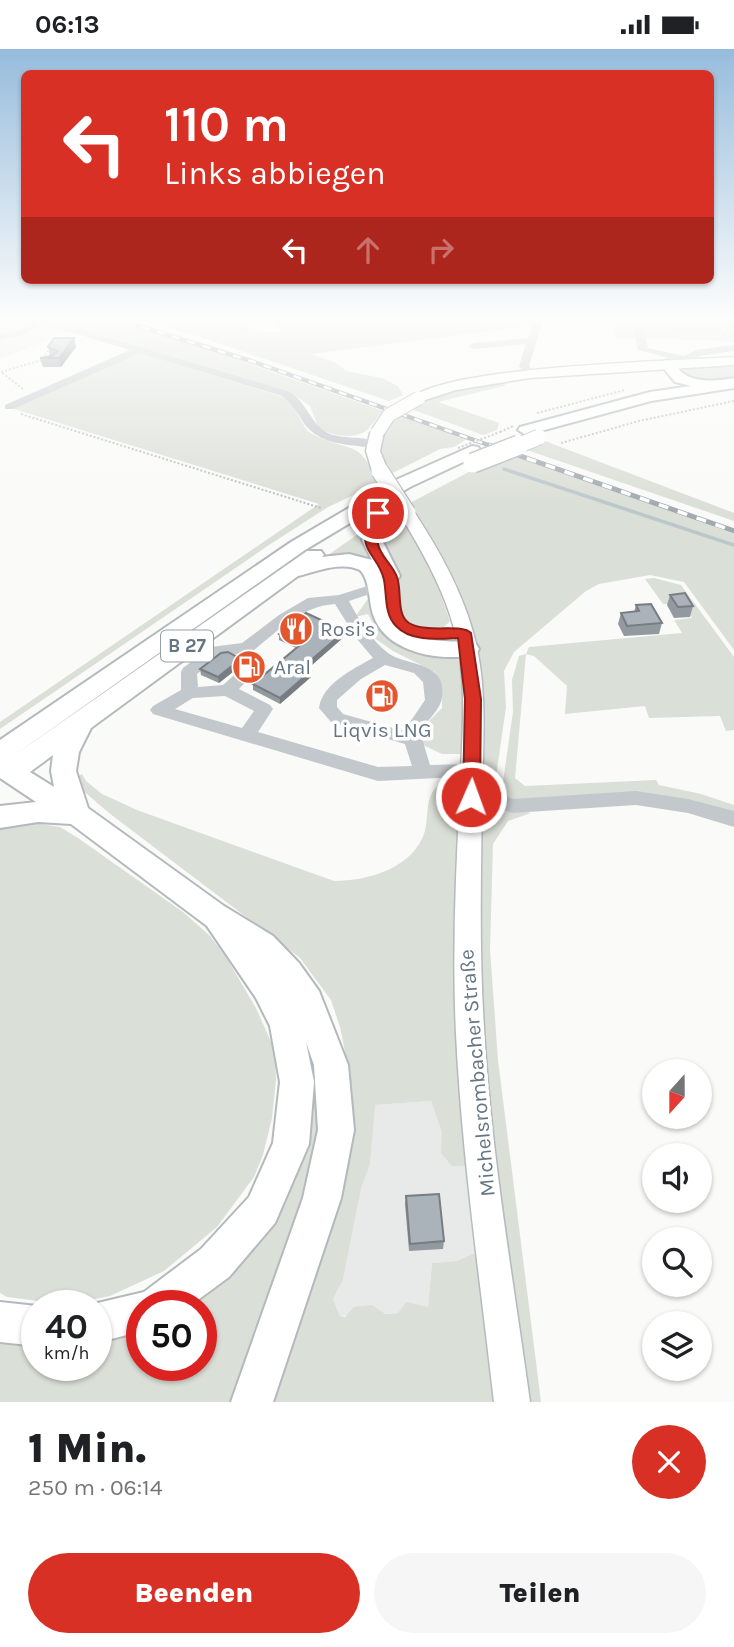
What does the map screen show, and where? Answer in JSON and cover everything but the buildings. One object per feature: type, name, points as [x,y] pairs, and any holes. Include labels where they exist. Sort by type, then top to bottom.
[{"type":"highway","points":[[650,397],[663,390],[667,380]]},
{"type":"highway","points":[[683,380],[730,386]]},
{"type":"highway","name":"B 27","points":[[2,768],[298,546],[362,506],[527,426],[650,397],[730,386]]},
{"type":"highway","name":"B 27","points":[[527,426],[637,409],[730,386]]},
{"type":"highway","name":"B 27","points":[[2,768],[86,719],[289,572],[467,454]]},
{"type":"highway","points":[[378,513],[371,531],[371,546],[390,577],[396,616],[402,625],[424,634],[466,641]]},
{"type":"highway","points":[[289,572],[319,564],[354,561],[365,563],[373,571],[384,619],[393,632],[423,645],[466,641]]},
{"type":"highway","points":[[78,815],[63,781],[62,757],[86,719]]},
{"type":"highway","points":[[2,768],[78,815],[214,915],[262,945],[288,973],[308,1001],[331,1065],[336,1130],[322,1198],[252,1402]]},
{"type":"highway","points":[[0,817],[38,812],[78,815]]},
{"type":"highway","points":[[179,1290],[215,1263],[262,1210],[291,1145],[297,1082],[286,1023],[267,988],[214,915]]},
{"type":"highway","points":[[0,1322],[21,1324]]},
{"type":"main road","points":[[375,438],[388,415],[419,397],[453,386],[517,380]]},
{"type":"main road","name":"Michelsrombacher Straße","points":[[375,438],[374,459],[446,581],[466,641],[473,699],[466,939],[470,1034],[512,1402]]},
{"type":"street","points":[[20,401],[68,380]]},
{"type":"street","points":[[241,380],[286,394],[299,402],[320,433],[338,440],[375,438]]},
{"type":"street","points":[[190,693],[189,672],[217,651],[246,648],[284,618],[313,601],[340,599],[377,587]]},
{"type":"street","points":[[340,599],[352,624],[383,659],[414,665],[431,683],[433,701],[428,712],[415,725],[412,740],[422,757],[421,770]]},
{"type":"street","points":[[227,690],[250,669],[246,648]]},
{"type":"street","points":[[383,659],[355,675],[329,698],[328,709],[337,718],[412,740]]},
{"type":"street","points":[[247,735],[264,709],[227,690],[190,693],[159,709],[378,774],[421,770],[472,784],[493,799],[512,806],[577,800],[647,799],[712,811],[734,819]]},
{"type":"path","points":[[6,380],[20,401],[321,508]]},
{"type":"path","points":[[467,454],[500,432],[527,426],[584,399],[635,388]]},
{"type":"path","points":[[561,443],[639,421],[734,401]]},
{"type":"shaded area","points":[[74,380],[228,380],[289,399],[309,432],[362,455],[377,484],[328,507],[269,545],[0,729],[0,722],[319,504],[11,408]]},
{"type":"shaded area","points":[[249,380],[295,380],[383,411],[363,433],[344,436],[319,429],[310,406],[293,394]]},
{"type":"shaded area","points":[[327,380],[386,380],[398,386],[403,395],[389,401]]},
{"type":"shaded area","points":[[508,380],[504,386],[438,402],[499,423],[497,430],[483,435],[408,408],[447,393]]},
{"type":"shaded area","points":[[399,415],[467,439],[454,447],[440,449],[389,475],[379,443],[390,423]]},
{"type":"shaded area","points":[[545,441],[734,513],[734,521],[524,449]]},
{"type":"shaded area","points":[[510,453],[734,534],[734,650],[684,582],[650,575],[599,584],[586,591],[514,652],[504,671],[506,707],[494,790],[489,792],[482,785],[483,709],[472,637],[462,602],[448,569],[410,503]]},
{"type":"shaded area","points":[[395,511],[402,522],[406,522],[433,573],[450,621],[437,631],[416,629],[408,623],[399,606],[390,565],[373,531],[377,524]]},
{"type":"shaded area","points":[[361,532],[365,546],[381,567],[390,606],[400,626],[415,636],[452,640],[454,643],[442,645],[425,642],[405,635],[395,628],[389,619],[378,574],[371,563],[345,556],[318,562]]},
{"type":"shaded area","points":[[654,578],[681,585],[734,657],[734,730],[726,731],[720,716],[649,718],[645,706],[565,714],[567,686],[534,656],[526,654],[529,647],[682,633],[674,620],[692,618],[683,603],[663,604],[645,579]]},
{"type":"shaded area","points":[[370,596],[383,625],[434,646],[458,660],[463,677],[462,754],[442,754],[423,745],[424,729],[442,708],[442,696],[435,672],[393,651],[370,635],[378,633],[368,614],[355,617]]},
{"type":"shaded area","points":[[526,654],[515,778],[525,786],[656,780],[659,785],[701,794],[734,805],[734,816],[687,801],[515,803],[501,796],[513,712],[512,680],[519,656]]},
{"type":"shaded area","points":[[82,774],[86,781],[102,794],[137,810],[334,881],[375,875],[400,863],[419,844],[425,831],[429,801],[434,790],[444,783],[460,781],[472,1166],[452,1166],[441,1153],[442,1133],[431,1101],[375,1105],[370,1164],[361,1189],[343,1280],[333,1299],[340,1316],[345,1317],[354,1307],[372,1305],[385,1314],[398,1313],[406,1302],[428,1307],[432,1263],[457,1261],[472,1254],[486,1253],[503,1402],[273,1402],[340,1204],[354,1127],[352,1087],[340,1027],[331,1000],[300,958],[109,813],[80,788],[77,777]]},
{"type":"shaded area","points":[[499,805],[531,813],[508,821],[493,844],[490,950],[498,1060],[541,1402],[525,1402],[496,1184],[478,989],[481,822],[490,808]]},
{"type":"shaded area","points":[[22,821],[60,827],[183,912],[210,936],[226,957],[256,1008],[275,1051],[276,1080],[272,1118],[263,1155],[254,1177],[217,1227],[164,1271],[112,1295],[112,1290],[21,1290],[21,1299],[0,1293],[0,824]]},
{"type":"shaded area","points":[[306,1007],[328,1131],[242,1402],[0,1402],[0,1334],[21,1338],[21,1381],[112,1381],[112,1331],[126,1325],[126,1381],[217,1381],[217,1290],[188,1290],[275,1193]]},
{"type":"shaded area","points":[[431,1101],[442,1133],[442,1153],[472,1166],[486,1253],[472,1254],[457,1261],[432,1263],[428,1307],[398,1313],[340,1316],[333,1299],[343,1280],[361,1189],[370,1164],[374,1105]]},
{"type":"waterway","points":[[504,469],[734,545]]},
{"type":"railway","points":[[305,380],[494,447]]},
{"type":"railway","points":[[489,445],[734,531]]},
{"type":"place","name":"Rosi's","points":[[296,629]]},
{"type":"place","name":"Aral","points":[[249,667]]},
{"type":"place","name":"Liqvis LNG","points":[[382,696]]},
{"type":"route","points":[[378,513],[371,531],[371,546],[390,577],[396,616],[402,625],[424,634],[464,633],[473,699],[471,797]]}]
